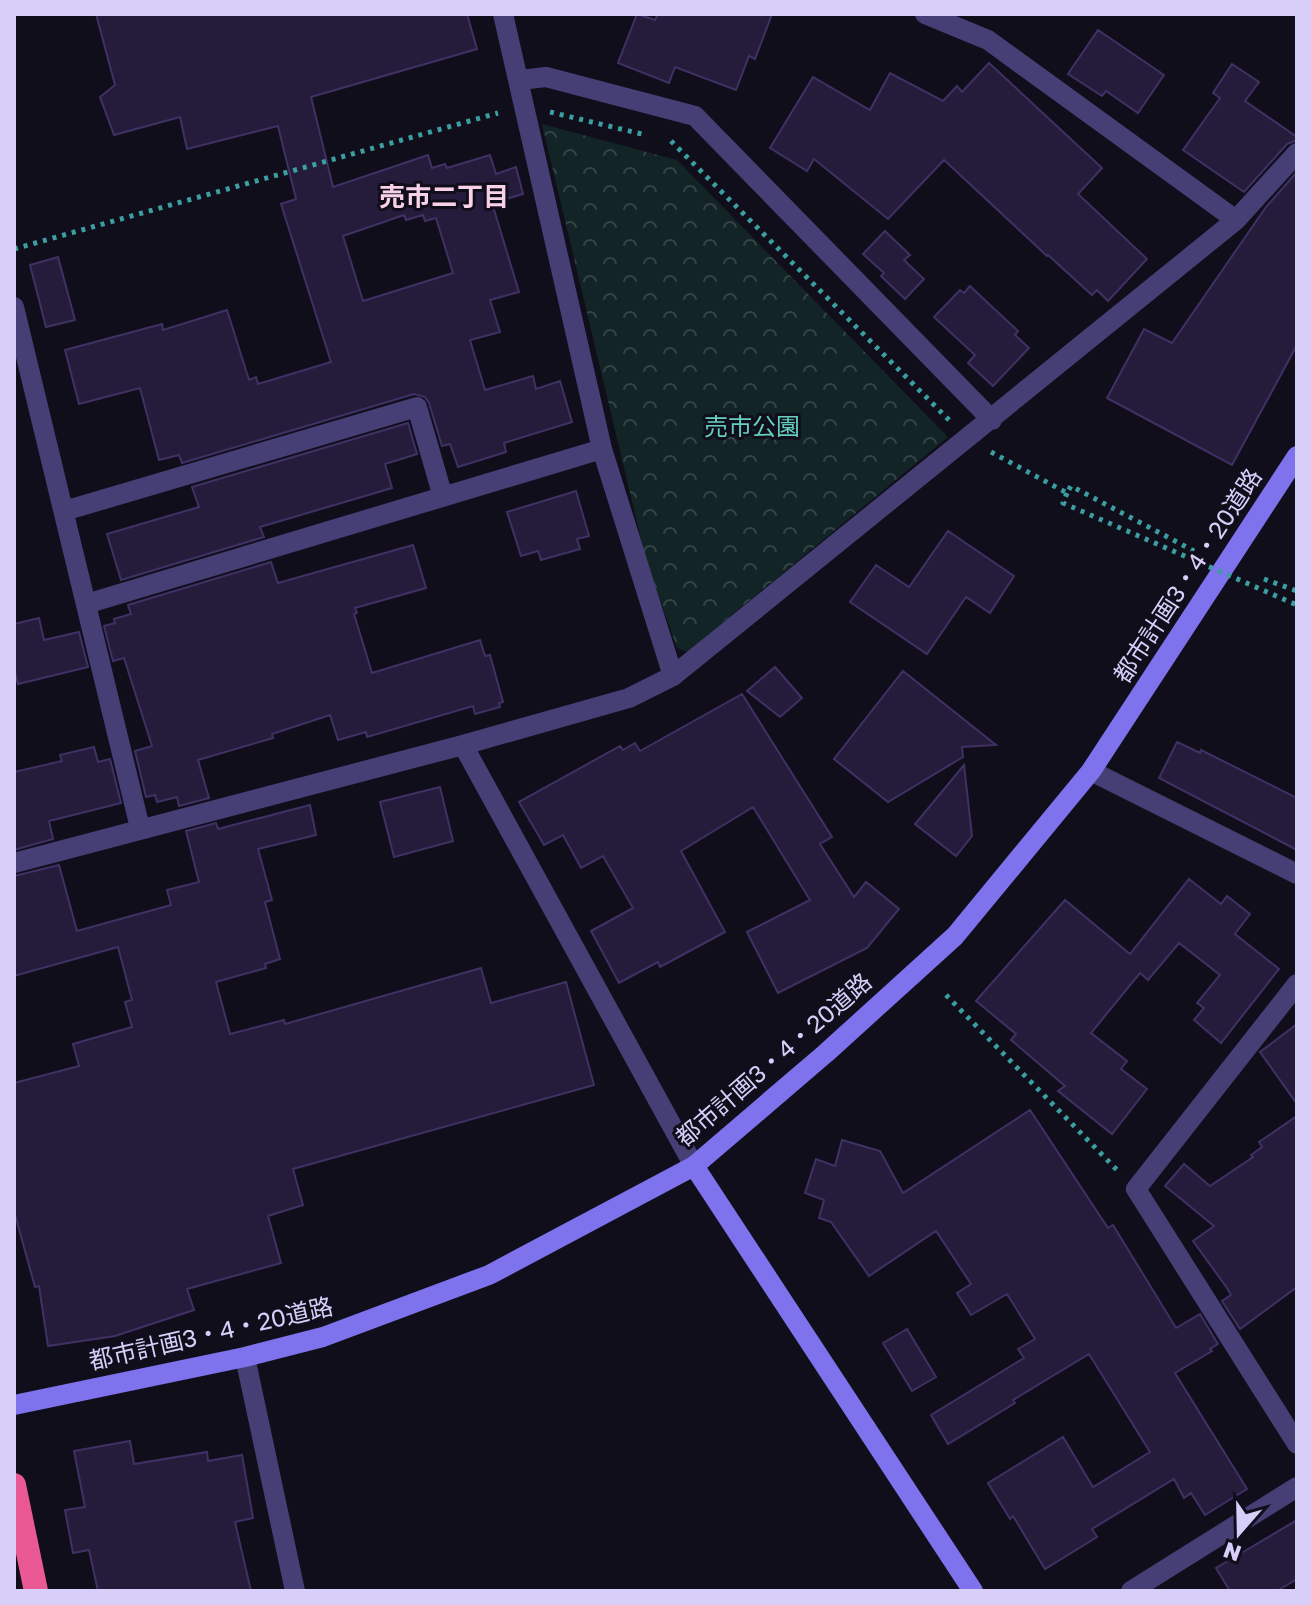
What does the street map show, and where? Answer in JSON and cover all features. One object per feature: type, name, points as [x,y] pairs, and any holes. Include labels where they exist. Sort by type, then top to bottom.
[{"type":"highway","points":[[14,1485],[36,1591]]},
{"type":"street","points":[[503,14],[602,449],[673,676]]},
{"type":"street","points":[[925,14],[988,40],[1236,220]]},
{"type":"street","points":[[520,80],[546,77],[695,116],[992,420]]},
{"type":"street","points":[[14,863],[629,698],[673,676],[1236,220],[1297,153]]},
{"type":"street","points":[[14,307],[140,828]]},
{"type":"street","points":[[64,511],[417,407],[443,497]]},
{"type":"street","points":[[86,604],[602,449]]},
{"type":"street","name":"都市計画3・4・20道路","points":[[14,1405],[245,1357],[323,1337],[489,1275],[694,1166],[826,1053],[955,936],[1091,771],[1297,456]]},
{"type":"street","points":[[463,745],[694,1166],[973,1591]]},
{"type":"street","points":[[1091,771],[1297,874]]},
{"type":"street","points":[[1297,984],[1136,1189],[1297,1444]]},
{"type":"street","points":[[245,1357],[295,1591]]},
{"type":"street","points":[[1131,1591],[1297,1487]]},
{"type":"path","points":[[1194,551],[1071,486],[1067,493],[1063,503],[1297,605]]},
{"type":"path","points":[[1264,579],[1297,591]]},
{"type":"path","points":[[946,995],[1136,1189]]},
{"type":"green space","name":"売市公園","points":[[542,124],[677,160],[948,437],[687,652],[677,648],[646,560]]},
{"type":"building","points":[[96,14],[467,14],[477,49],[311,97],[333,187],[428,155],[432,168],[445,164],[447,168],[490,155],[496,174],[516,167],[523,194],[492,203],[519,292],[490,300],[500,332],[470,340],[485,390],[533,376],[536,389],[560,381],[572,422],[504,443],[506,452],[458,467],[450,444],[442,446],[429,403],[425,397],[414,394],[182,463],[179,455],[159,460],[140,388],[79,404],[65,350],[162,324],[163,330],[227,310],[249,380],[256,377],[258,384],[331,362],[281,204],[296,199],[278,126],[187,149],[180,117],[114,135],[100,97],[115,85]],"holes":[[[404,215],[406,220],[423,215],[425,221],[436,218],[453,273],[363,301],[343,236]]]},
{"type":"building","points":[[637,14],[655,20],[658,14],[772,14],[755,59],[749,56],[736,90],[675,67],[669,83],[618,63]]},
{"type":"building","points":[[1098,30],[1164,75],[1138,113],[1106,91],[1102,96],[1068,74]]},
{"type":"building","points":[[989,63],[1102,168],[1078,194],[1147,259],[1108,301],[1097,290],[1092,295],[944,160],[888,219],[814,159],[807,171],[770,148],[813,77],[870,110],[890,73],[943,101],[957,86],[962,92]]},
{"type":"building","points":[[1232,64],[1259,82],[1245,101],[1297,137],[1244,192],[1183,150],[1220,98],[1213,93]]},
{"type":"building","points":[[1297,172],[1297,345],[1232,465],[1107,398],[1144,329],[1172,343],[1266,207]]},
{"type":"building","points":[[885,231],[910,255],[904,260],[924,279],[905,299],[863,254]]},
{"type":"building","points":[[58,257],[75,320],[46,327],[30,265]]},
{"type":"building","points":[[970,286],[1018,331],[1015,335],[1029,348],[993,386],[968,363],[975,355],[934,317],[960,290],[964,293]]},
{"type":"building","points":[[408,423],[417,454],[385,464],[392,488],[260,527],[264,537],[121,580],[107,534],[199,507],[192,487]]},
{"type":"building","points":[[576,491],[589,536],[577,539],[580,549],[541,560],[538,551],[521,556],[507,512]]},
{"type":"building","points":[[948,531],[1014,576],[990,613],[966,597],[927,654],[850,602],[876,565],[909,587]]},
{"type":"building","points":[[413,545],[426,588],[355,608],[357,613],[354,614],[372,673],[480,640],[485,656],[490,655],[503,702],[499,703],[500,707],[475,714],[473,706],[367,737],[366,732],[338,740],[330,715],[272,734],[273,738],[198,760],[209,798],[179,806],[177,797],[157,802],[155,795],[146,797],[135,751],[152,746],[124,658],[113,661],[104,626],[131,614],[128,605],[271,562],[278,583]]},
{"type":"building","points":[[39,618],[44,640],[79,632],[88,667],[18,684],[14,669],[14,624]]},
{"type":"building","points":[[775,667],[802,698],[780,717],[747,691]]},
{"type":"building","points":[[903,671],[996,745],[962,747],[963,757],[888,802],[834,759]]},
{"type":"building","points":[[742,694],[832,837],[820,844],[854,897],[866,882],[899,909],[867,948],[778,993],[747,932],[810,900],[753,807],[681,851],[725,932],[660,967],[658,962],[619,983],[591,931],[633,908],[603,856],[581,868],[563,835],[544,845],[519,802],[620,746],[623,750],[635,743],[640,751]]},
{"type":"building","points":[[1177,742],[1200,753],[1201,750],[1297,798],[1297,850],[1159,778]]},
{"type":"building","points":[[94,747],[98,762],[110,759],[121,803],[49,821],[53,839],[14,850],[14,772],[62,761],[60,755]]},
{"type":"building","points":[[964,765],[972,836],[956,856],[915,824]]},
{"type":"building","points":[[440,787],[453,841],[394,857],[380,802]]},
{"type":"building","points":[[310,805],[316,835],[258,849],[272,900],[265,902],[280,959],[265,964],[266,968],[216,982],[230,1034],[284,1020],[285,1024],[481,968],[491,1003],[566,982],[594,1085],[293,1169],[303,1205],[268,1216],[281,1263],[187,1289],[194,1310],[115,1336],[48,1346],[39,1286],[35,1287],[14,1211],[14,1083],[79,1066],[73,1044],[132,1027],[125,1002],[132,1000],[118,947],[14,976],[14,876],[59,865],[77,931],[171,905],[167,890],[199,882],[186,831],[216,823],[218,829]]},
{"type":"building","points":[[1189,879],[1221,904],[1227,896],[1250,914],[1235,934],[1279,969],[1221,1043],[1194,1020],[1204,1008],[1197,1003],[1220,975],[1179,943],[1148,980],[1140,973],[1091,1033],[1127,1061],[1121,1069],[1147,1089],[1112,1134],[1058,1091],[1065,1086],[1011,1040],[1016,1034],[976,1001],[1065,900],[1130,954]]},
{"type":"building","points":[[1297,1024],[1297,1104],[1260,1052]]},
{"type":"building","points":[[1030,1110],[1108,1228],[1113,1225],[1176,1328],[1200,1314],[1218,1344],[1210,1349],[1212,1351],[1175,1373],[1247,1489],[1205,1515],[1191,1493],[1184,1498],[1174,1479],[1092,1529],[1097,1537],[1045,1569],[1013,1516],[1010,1519],[988,1483],[1063,1437],[1093,1487],[1150,1452],[1089,1354],[948,1444],[931,1415],[1024,1358],[1018,1349],[1035,1339],[1007,1294],[971,1315],[957,1293],[971,1284],[936,1231],[869,1276],[831,1222],[819,1218],[824,1200],[805,1193],[816,1159],[835,1166],[842,1140],[880,1151],[903,1193]]},
{"type":"building","points":[[1297,1116],[1297,1287],[1240,1329],[1222,1301],[1231,1295],[1193,1241],[1214,1226],[1165,1186],[1184,1164],[1210,1186],[1253,1157],[1251,1155],[1262,1147],[1259,1142]]},
{"type":"building","points":[[907,1329],[936,1377],[912,1391],[883,1343]]},
{"type":"building","points":[[130,1441],[134,1464],[207,1452],[208,1461],[242,1455],[253,1518],[235,1522],[251,1591],[98,1591],[89,1550],[73,1553],[65,1510],[85,1507],[74,1451]]},
{"type":"building","points":[[1297,1520],[1297,1579],[1277,1591],[1230,1591],[1216,1568]]},
{"type":"district","name":"売市二丁目","points":[[444,197]]}]
